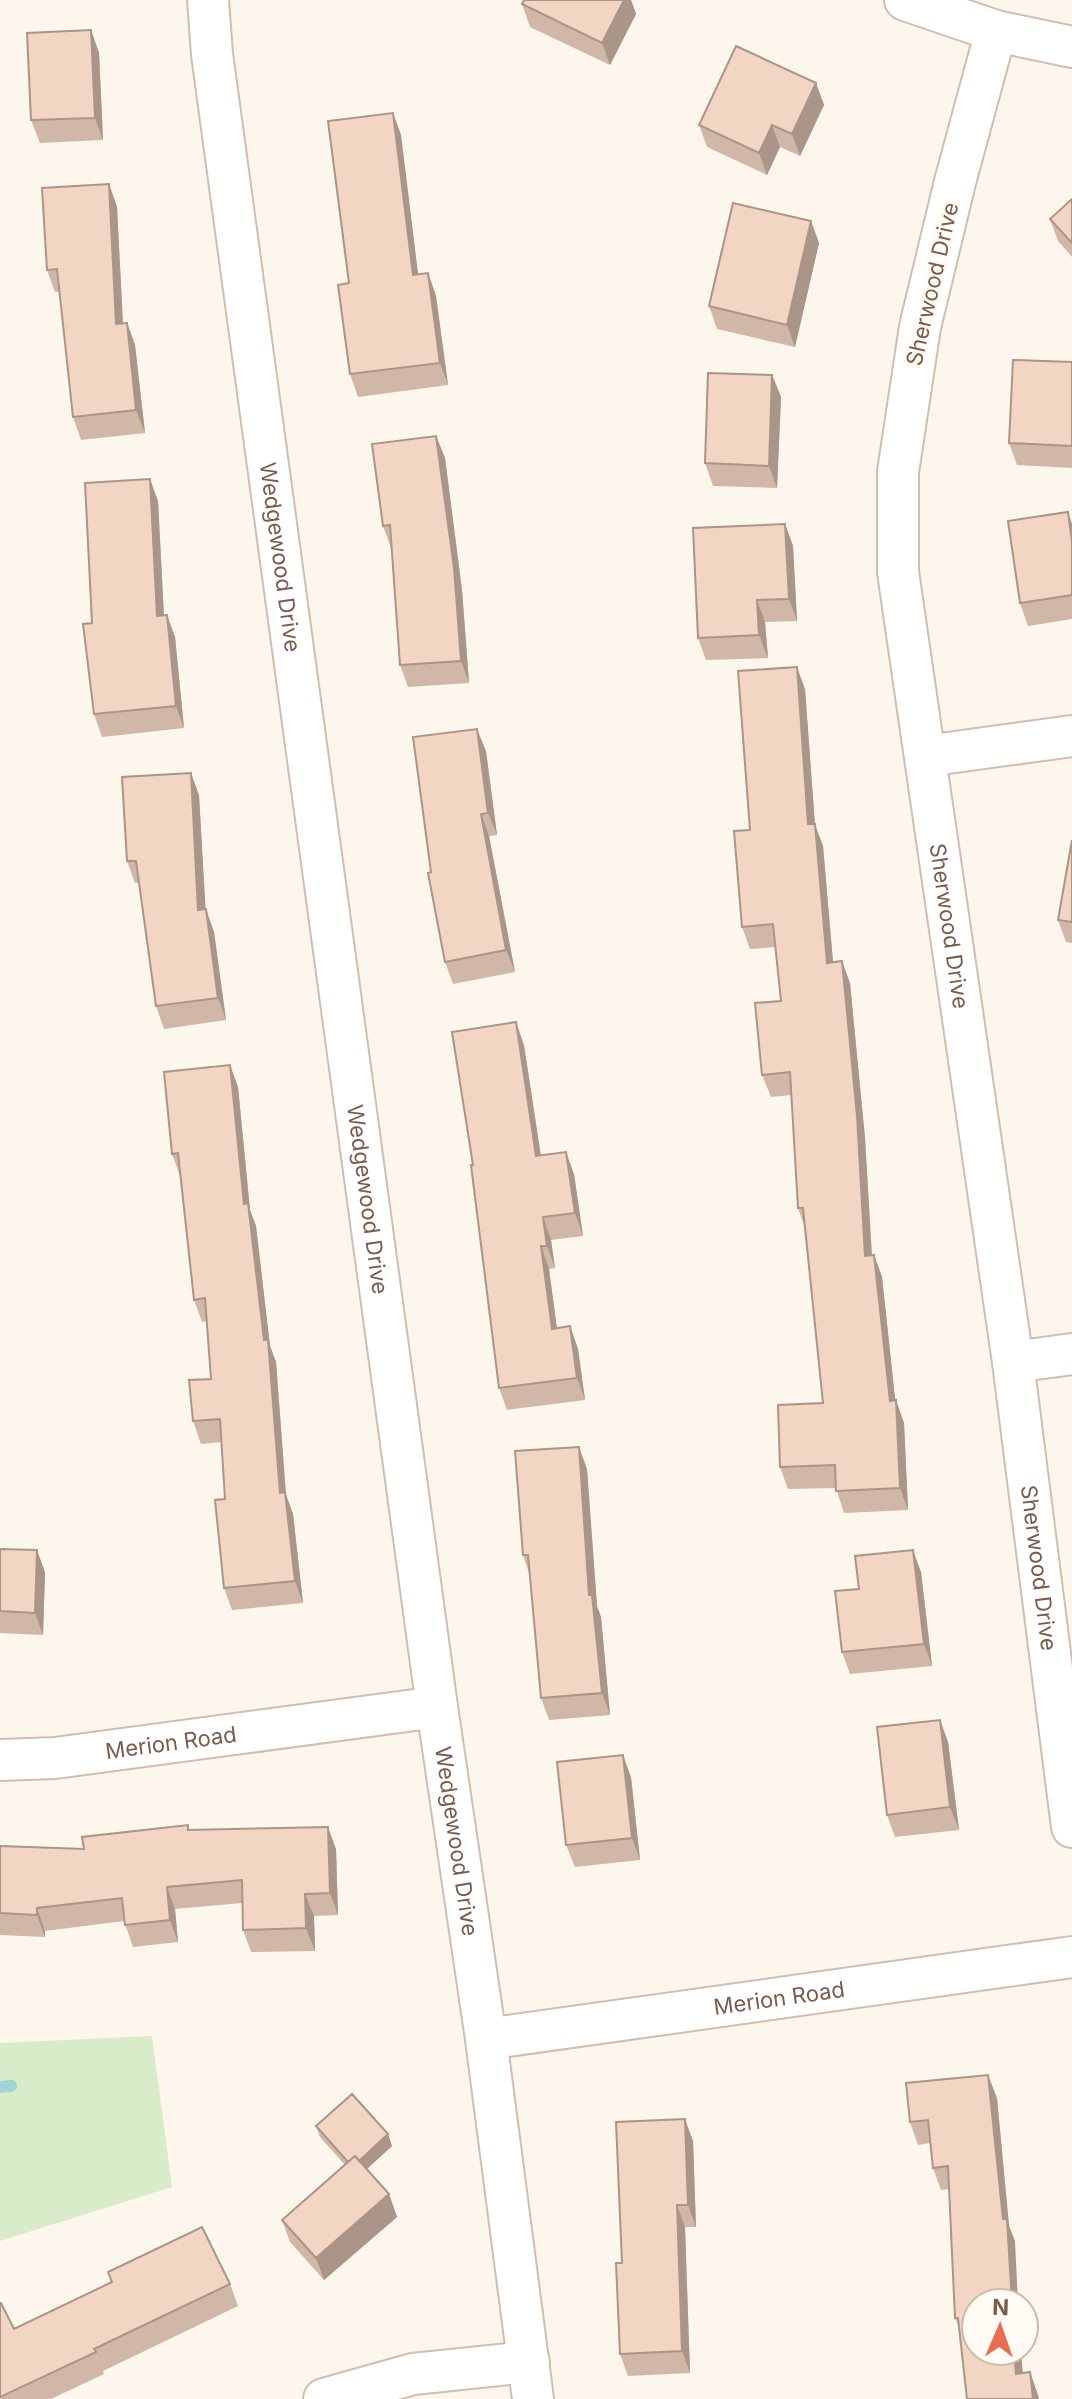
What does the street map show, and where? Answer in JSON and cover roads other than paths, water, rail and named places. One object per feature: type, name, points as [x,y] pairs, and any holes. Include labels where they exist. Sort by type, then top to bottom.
[{"type":"street","name":"Wedgewood Drive","points":[[208,0],[212,54],[531,2381]]},
{"type":"street","points":[[905,0],[996,31],[1072,47]]},
{"type":"street","name":"Sherwood Drive","points":[[996,31],[920,327],[898,472],[898,572],[1013,1362],[1072,1827]]},
{"type":"street","points":[[926,756],[1072,736]]},
{"type":"street","points":[[1013,1362],[1072,1354]]},
{"type":"street","name":"Merion Road","points":[[0,1760],[67,1757],[437,1707]]},
{"type":"street","name":"Merion Road","points":[[486,2039],[1072,1957]]},
{"type":"street","points":[[324,2399],[413,2374],[531,2381]]},
{"type":"waterway","points":[[0,2087],[11,2086]]}]
